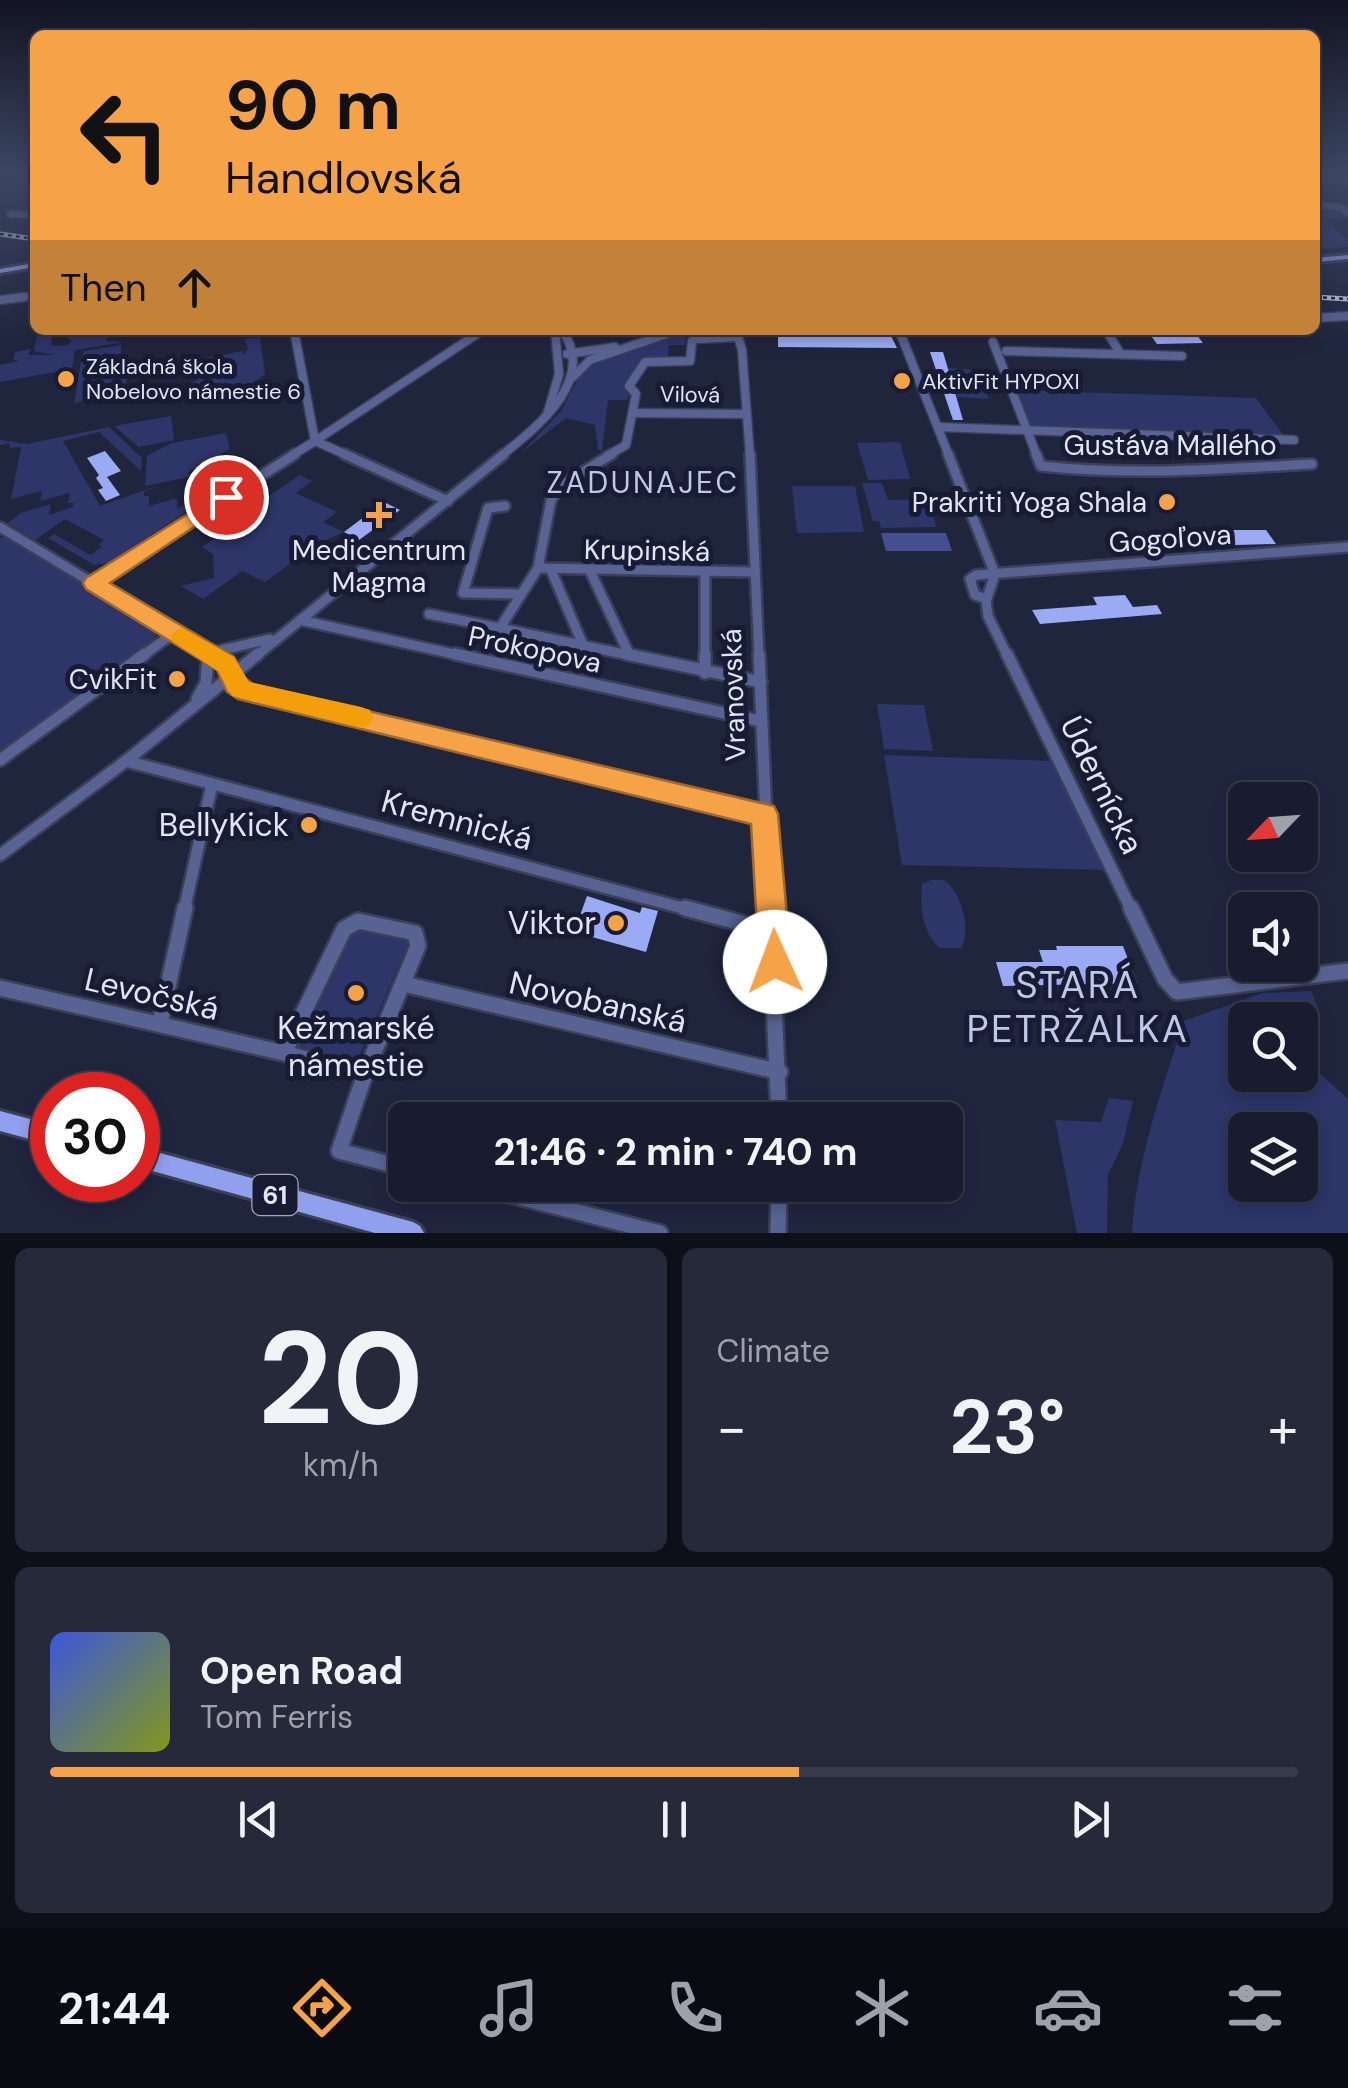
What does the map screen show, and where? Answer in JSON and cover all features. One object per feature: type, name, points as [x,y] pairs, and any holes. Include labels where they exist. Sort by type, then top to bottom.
[{"type":"main road","points":[[1320,258],[1348,257]]},
{"type":"main road","points":[[0,269],[30,263]]},
{"type":"main road","points":[[0,1121],[30,1129]]},
{"type":"main road","name":"61","points":[[160,1164],[413,1233]]},
{"type":"street","points":[[0,300],[30,296]]},
{"type":"street","points":[[1320,318],[1348,316]]},
{"type":"street","points":[[295,335],[315,441]]},
{"type":"street","points":[[94,583],[475,335]]},
{"type":"street","points":[[547,415],[557,385],[559,335]]},
{"type":"street","points":[[560,335],[564,348],[573,352],[613,352]]},
{"type":"street","points":[[566,335],[592,348]]},
{"type":"street","points":[[0,855],[126,761],[448,501],[556,409],[570,382],[590,360],[663,335]]},
{"type":"street","name":"Vilová","points":[[500,628],[538,568],[551,500],[560,486],[626,445],[636,394],[629,386],[645,362],[690,361],[692,341],[726,335]]},
{"type":"street","name":"Vranovská","points":[[737,335],[755,572],[780,1102]]},
{"type":"street","points":[[902,335],[995,574],[987,599]]},
{"type":"street","points":[[1109,335],[1120,353]]},
{"type":"street","points":[[570,338],[570,382]]},
{"type":"street","name":"Gustáva Mallého","points":[[993,342],[1041,466],[1068,470],[1288,468],[1312,464]]},
{"type":"street","points":[[559,362],[573,352],[630,346]]},
{"type":"street","points":[[1006,350],[1182,356]]},
{"type":"street","name":"Vilová","points":[[634,414],[746,414]]},
{"type":"street","points":[[938,428],[1294,440]]},
{"type":"street","points":[[315,441],[448,501]]},
{"type":"street","points":[[505,506],[488,508],[464,593],[518,594]]},
{"type":"street","points":[[0,528],[208,652],[226,664],[236,685],[247,692],[764,814]]},
{"type":"street","name":"Gogoľova","points":[[995,574],[1348,547]]},
{"type":"street","name":"Krupinská","points":[[538,568],[755,572]]},
{"type":"street","points":[[551,570],[583,645]]},
{"type":"street","points":[[590,571],[630,656]]},
{"type":"street","points":[[705,673],[706,573]]},
{"type":"street","name":"Údernícka","points":[[995,574],[970,579],[975,595],[987,599],[988,616],[1165,979],[1176,992],[1348,971]]},
{"type":"street","points":[[429,614],[760,682]]},
{"type":"street","name":"Prokopova","points":[[300,620],[760,722]]},
{"type":"street","points":[[208,652],[248,647],[286,631]]},
{"type":"street","points":[[0,760],[175,632]]},
{"type":"street","points":[[186,712],[206,683],[208,652]]},
{"type":"street","name":"Kremnická","points":[[126,761],[774,932]]},
{"type":"street","points":[[160,1023],[212,784]]},
{"type":"street","points":[[366,1074],[284,1053],[344,929],[358,921],[414,933],[418,946],[339,1151],[388,1164]]},
{"type":"street","name":"Novobanská","points":[[404,984],[780,1072]]},
{"type":"street","name":"Levočská","points":[[2,987],[284,1053]]},
{"type":"street","points":[[539,1202],[660,1233]]},
{"type":"street","points":[[778,1233],[779,1202]]},
{"type":"shaded area","points":[[1320,232],[1339,232],[1348,241],[1348,247],[1324,249],[1320,245]]},
{"type":"shaded area","points":[[37,335],[53,335],[51,346],[68,345],[72,340],[67,338],[76,335],[109,335],[106,341],[124,342],[75,350],[72,369],[0,382],[0,365],[19,361],[13,359],[15,352],[31,349],[28,355],[54,355],[34,351]]},
{"type":"shaded area","points":[[673,335],[728,337],[685,337],[685,345],[669,345],[668,357],[673,357],[670,359],[640,362],[625,388],[631,393],[627,400],[608,400],[602,451],[598,450],[595,425],[566,418],[521,453],[561,411],[583,369],[597,359]]},
{"type":"shaded area","points":[[260,337],[265,374],[252,384],[182,396],[182,388],[197,380],[197,360],[205,367],[213,362],[200,359],[243,351],[242,356],[248,349],[245,339]]},
{"type":"shaded area","points":[[121,345],[121,353],[112,355],[126,361],[126,390],[74,404],[81,362],[97,358],[82,359],[84,351]]},
{"type":"shaded area","points":[[948,368],[979,370],[989,399],[957,397]]},
{"type":"shaded area","points":[[1016,390],[1256,398],[1287,440],[1031,430]]},
{"type":"shaded area","points":[[171,416],[174,440],[139,447],[114,426]]},
{"type":"shaded area","points":[[109,427],[142,458],[141,471],[99,432],[63,441],[100,506],[157,486],[144,492],[144,496],[149,496],[149,506],[177,498],[177,508],[200,501],[200,495],[205,495],[197,505],[108,563],[94,565],[48,538],[54,534],[90,555],[102,547],[99,545],[104,540],[65,519],[35,540],[8,523],[20,513],[51,504],[49,515],[73,507],[74,503],[68,503],[70,493],[40,501],[42,491],[11,499],[21,447],[0,445],[0,440],[27,444]]},
{"type":"shaded area","points":[[226,433],[230,449],[189,471],[189,477],[145,486],[147,456],[172,443]]},
{"type":"shaded area","points":[[900,442],[910,479],[868,480],[857,443]]},
{"type":"shaded area","points":[[300,475],[312,481],[296,493],[337,512],[323,522],[343,532],[315,546],[265,582],[242,571],[203,599],[181,586],[214,578],[213,554],[202,547],[221,534],[216,531]]},
{"type":"shaded area","points":[[862,483],[882,483],[888,500],[929,499],[936,527],[881,528],[879,521],[873,521]]},
{"type":"shaded area","points":[[792,486],[855,486],[864,532],[797,533]]},
{"type":"shaded area","points":[[881,533],[946,533],[952,551],[886,551]]},
{"type":"shaded area","points":[[8,536],[157,626],[156,636],[144,649],[0,754],[0,538]]},
{"type":"shaded area","points":[[877,704],[924,705],[933,751],[884,749]]},
{"type":"shaded area","points":[[884,755],[1054,761],[1107,870],[902,865]]},
{"type":"shaded area","points":[[944,880],[960,902],[965,921],[961,948],[940,948],[926,928],[922,884]]},
{"type":"shaded area","name":"Kežmarské námestie","points":[[352,929],[409,942],[357,1062],[295,1046]]},
{"type":"shaded area","points":[[1311,991],[1316,1002],[1237,1002],[1262,993]]},
{"type":"shaded area","points":[[1228,1005],[1228,1092],[1318,1092],[1318,1072],[1348,1099],[1348,1233],[1132,1233],[1144,1152],[1184,1021]]},
{"type":"shaded area","points":[[1109,1098],[1133,1101],[1123,1143],[1108,1175],[1107,1233],[1077,1233],[1055,1120],[1101,1122]]},
{"type":"building","points":[[778,335],[890,335],[897,348],[778,347]]},
{"type":"building","points":[[1150,335],[1197,335],[1203,343],[1157,344]]},
{"type":"building","points":[[930,352],[943,352],[963,420],[953,420]]},
{"type":"building","points":[[105,451],[121,471],[107,477],[120,495],[106,501],[98,490],[103,488],[96,478],[99,475],[87,458]]},
{"type":"building","points":[[384,502],[400,510],[359,540],[344,532]]},
{"type":"building","points":[[1189,530],[1266,530],[1276,544],[1199,546]]},
{"type":"building","points":[[1125,595],[1133,607],[1157,605],[1162,614],[1040,624],[1032,610],[1097,605],[1093,597]]},
{"type":"building","name":"Viktor","points":[[587,896],[640,913],[642,907],[658,911],[646,952],[574,932]]},
{"type":"building","points":[[1056,946],[1123,946],[1137,983],[1003,986],[996,962],[1043,962],[1039,950],[1057,950]]},
{"type":"railway","points":[[0,234],[30,238]]},
{"type":"railway","points":[[1320,297],[1348,299]]},
{"type":"slow traffic","points":[[181,636],[226,664],[241,690],[361,718]]},
{"type":"place","name":"Základná škola Nobelovo námestie 6","points":[[66,379]]},
{"type":"place","name":"AktivFit HYPOXI","points":[[902,381]]},
{"type":"place","name":"Prakriti Yoga Shala","points":[[1167,502]]},
{"type":"place","name":"Medicentrum Magma","points":[[379,515]]},
{"type":"place","name":"CvikFit","points":[[177,679]]},
{"type":"place","name":"BellyKick","points":[[309,825]]},
{"type":"place","name":"Viktor","points":[[616,923]]},
{"type":"place","name":"Kežmarské námestie","points":[[356,993]]},
{"type":"district","name":"ZADUNAJEC","points":[[643,483]]},
{"type":"district","name":"STARÁ PETRŽALKA","points":[[1078,1007]]},
{"type":"route","points":[[226,497],[94,583],[226,664],[241,690],[764,814],[775,962]]}]
